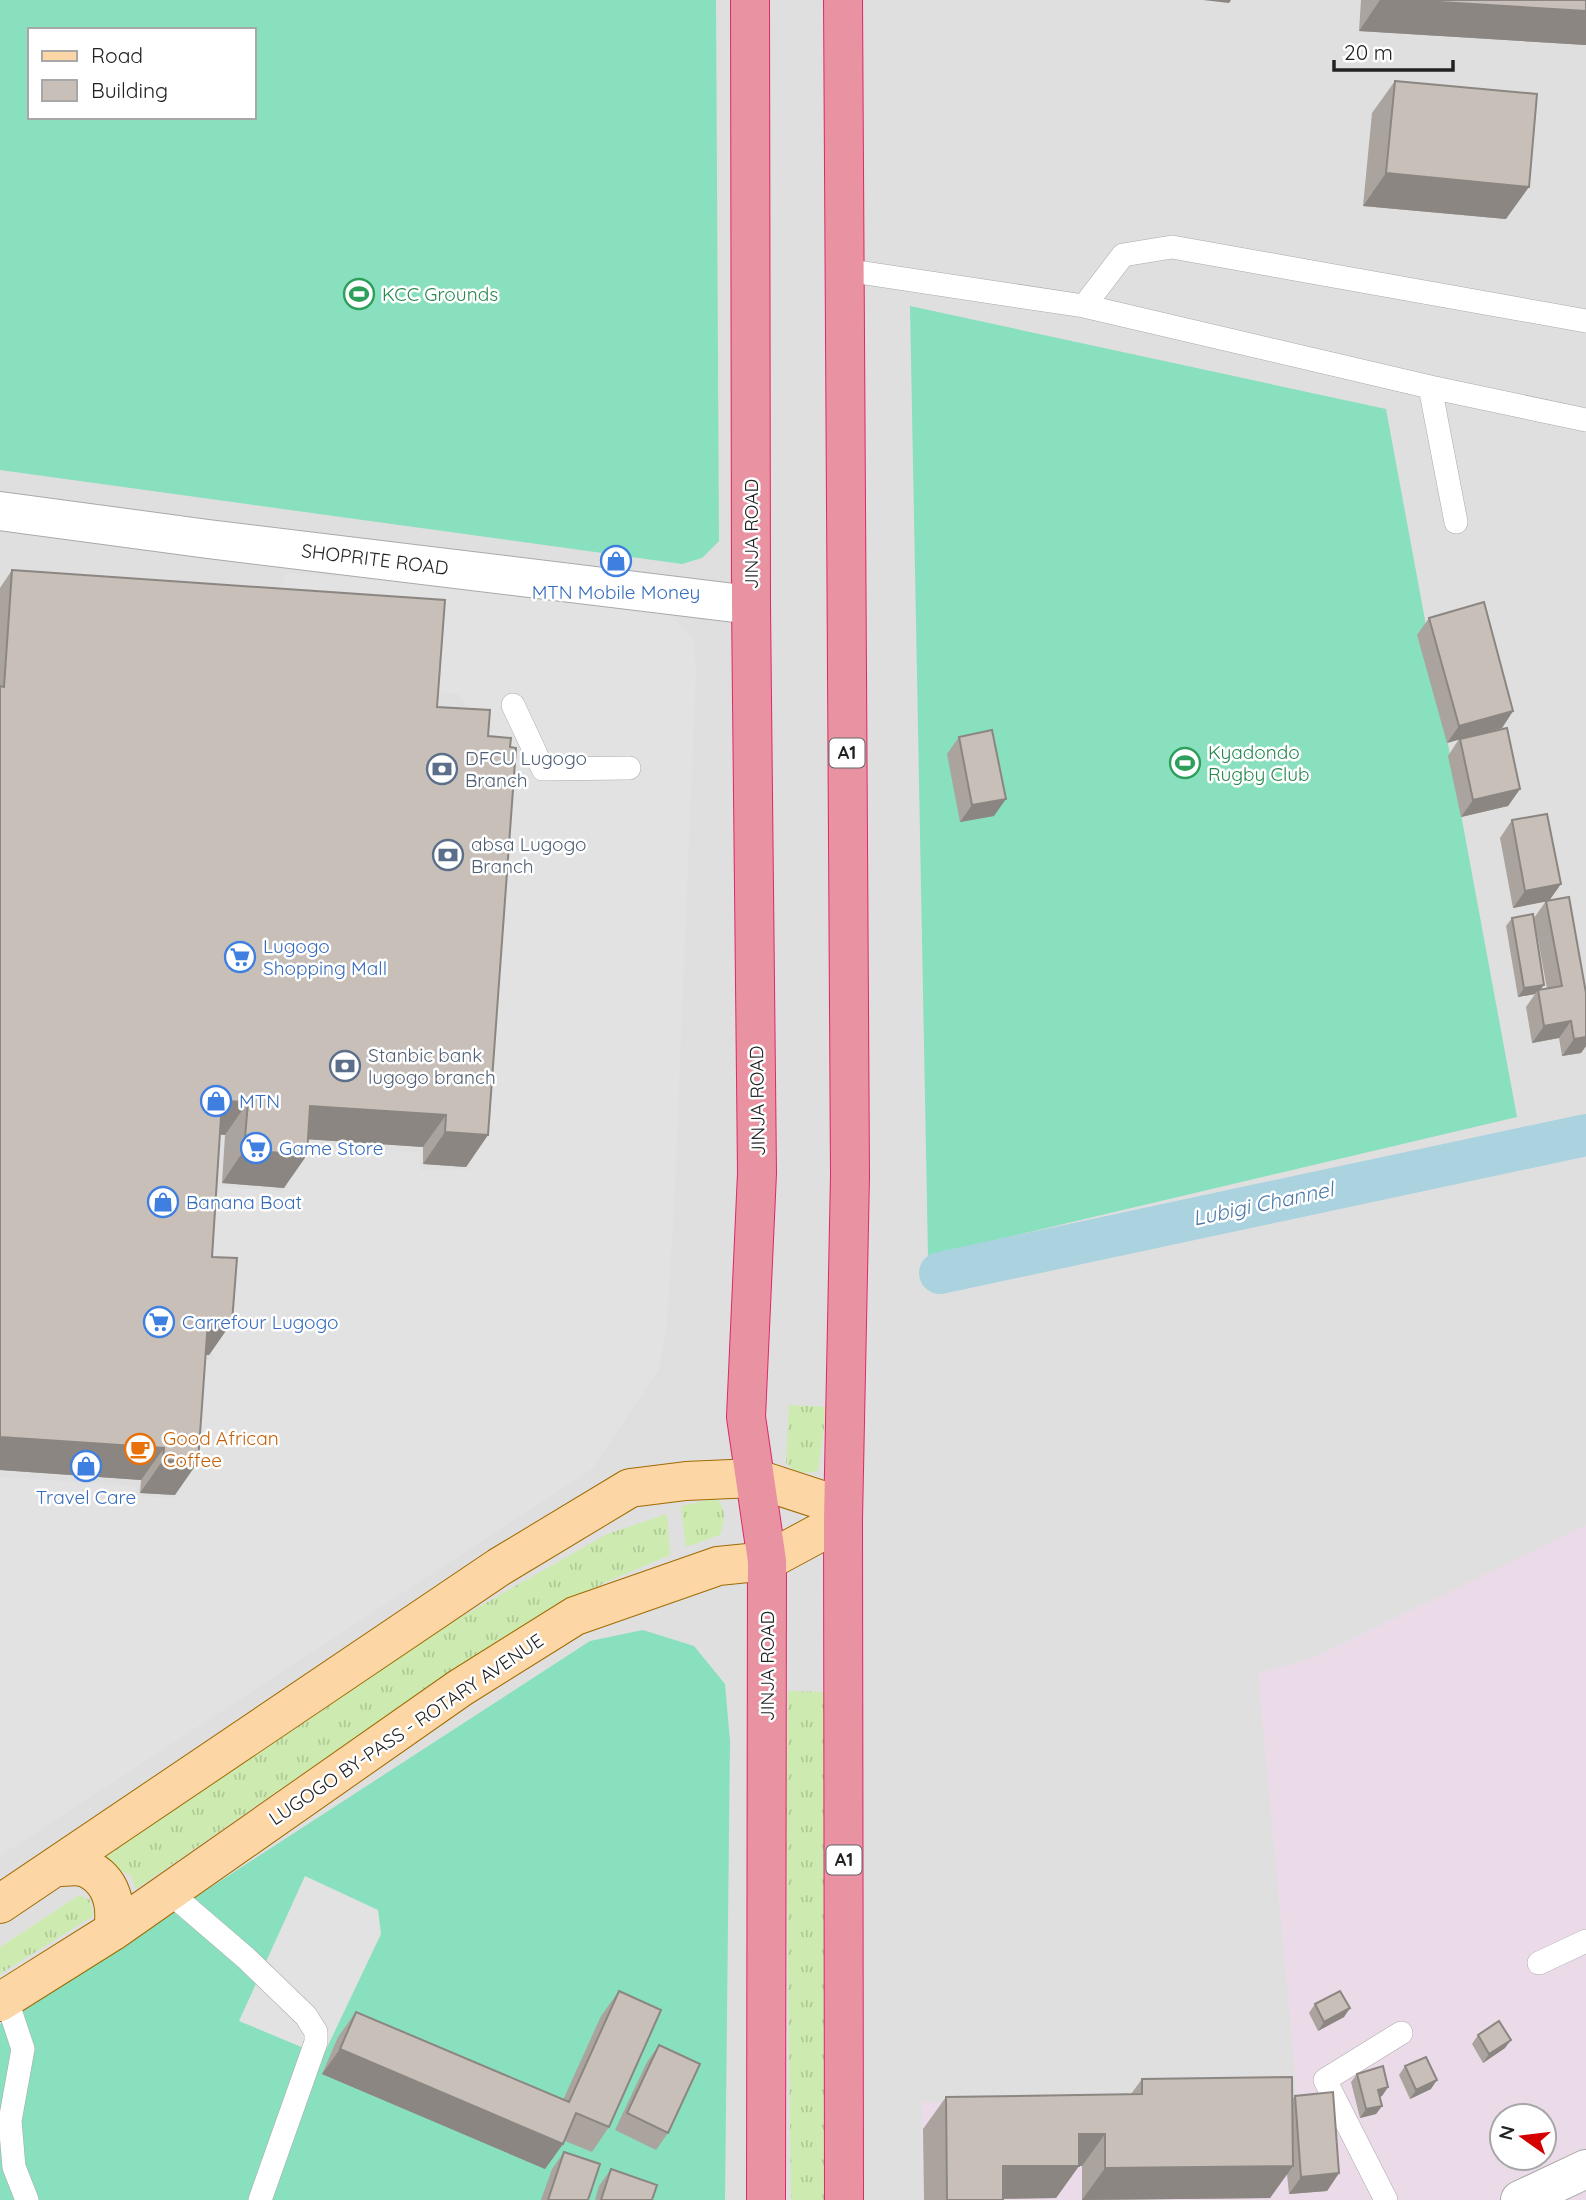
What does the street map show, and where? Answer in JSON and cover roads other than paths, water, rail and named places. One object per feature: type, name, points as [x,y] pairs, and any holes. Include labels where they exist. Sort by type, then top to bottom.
[{"type":"highway","name":"JINJA ROAD","points":[[750,0],[751,604],[757,1173],[746,1417],[767,1561],[766,2200]]},
{"type":"highway","name":"A1","points":[[843,0],[850,1176],[843,1513],[844,2200]]},
{"type":"main road","points":[[0,1905],[499,1567],[630,1488],[686,1481],[754,1478],[843,1513]]},
{"type":"main road","name":"LUGOGO BY-PASS - ROTARY AVENUE","points":[[3,2000],[113,1931],[460,1688],[575,1616],[718,1566],[767,1561],[843,1513]]},
{"type":"main road","points":[[57,1867],[84,1867],[103,1879],[113,1898],[116,1912],[113,1931]]},
{"type":"street","name":"SHOPRITE ROAD","points":[[0,510],[208,539],[751,604]]},
{"type":"street","points":[[1528,2198],[1586,2169]]},
{"type":"lane","points":[[1084,306],[1123,256],[1172,247],[1586,321]]},
{"type":"lane","points":[[845,270],[1084,306],[1430,387],[1586,419]]},
{"type":"lane","points":[[1430,387],[1456,522]]},
{"type":"lane","points":[[513,705],[543,769],[629,768]]},
{"type":"lane","points":[[168,1891],[246,1958],[306,2016],[316,2032],[316,2042],[260,2200]]},
{"type":"lane","points":[[1539,1963],[1586,1941]]},
{"type":"lane","points":[[3,2000],[23,2049],[10,2121],[14,2167],[27,2200]]},
{"type":"lane","points":[[1386,2200],[1325,2080],[1401,2033]]},
{"type":"waterway","name":"Lubigi Channel","points":[[940,1273],[1586,1135]]},
{"type":"place","name":"KCC Grounds","points":[[359,294]]},
{"type":"place","name":"MTN Mobile Money","points":[[616,561]]},
{"type":"place","name":"Kyadondo Rugby Club","points":[[1185,763]]},
{"type":"place","name":"DFCU Lugogo Branch","points":[[442,769]]},
{"type":"place","name":"absa Lugogo Branch","points":[[448,855]]},
{"type":"place","name":"Lugogo Shopping Mall","points":[[240,957]]},
{"type":"place","name":"Stanbic bank lugogo branch","points":[[345,1066]]},
{"type":"place","name":"MTN","points":[[216,1101]]},
{"type":"place","name":"Game Store","points":[[256,1148]]},
{"type":"place","name":"Banana Boat","points":[[163,1202]]},
{"type":"place","name":"Carrefour Lugogo","points":[[159,1322]]},
{"type":"place","name":"Good African Coffee","points":[[140,1449]]},
{"type":"place","name":"Travel Care","points":[[86,1466]]}]
